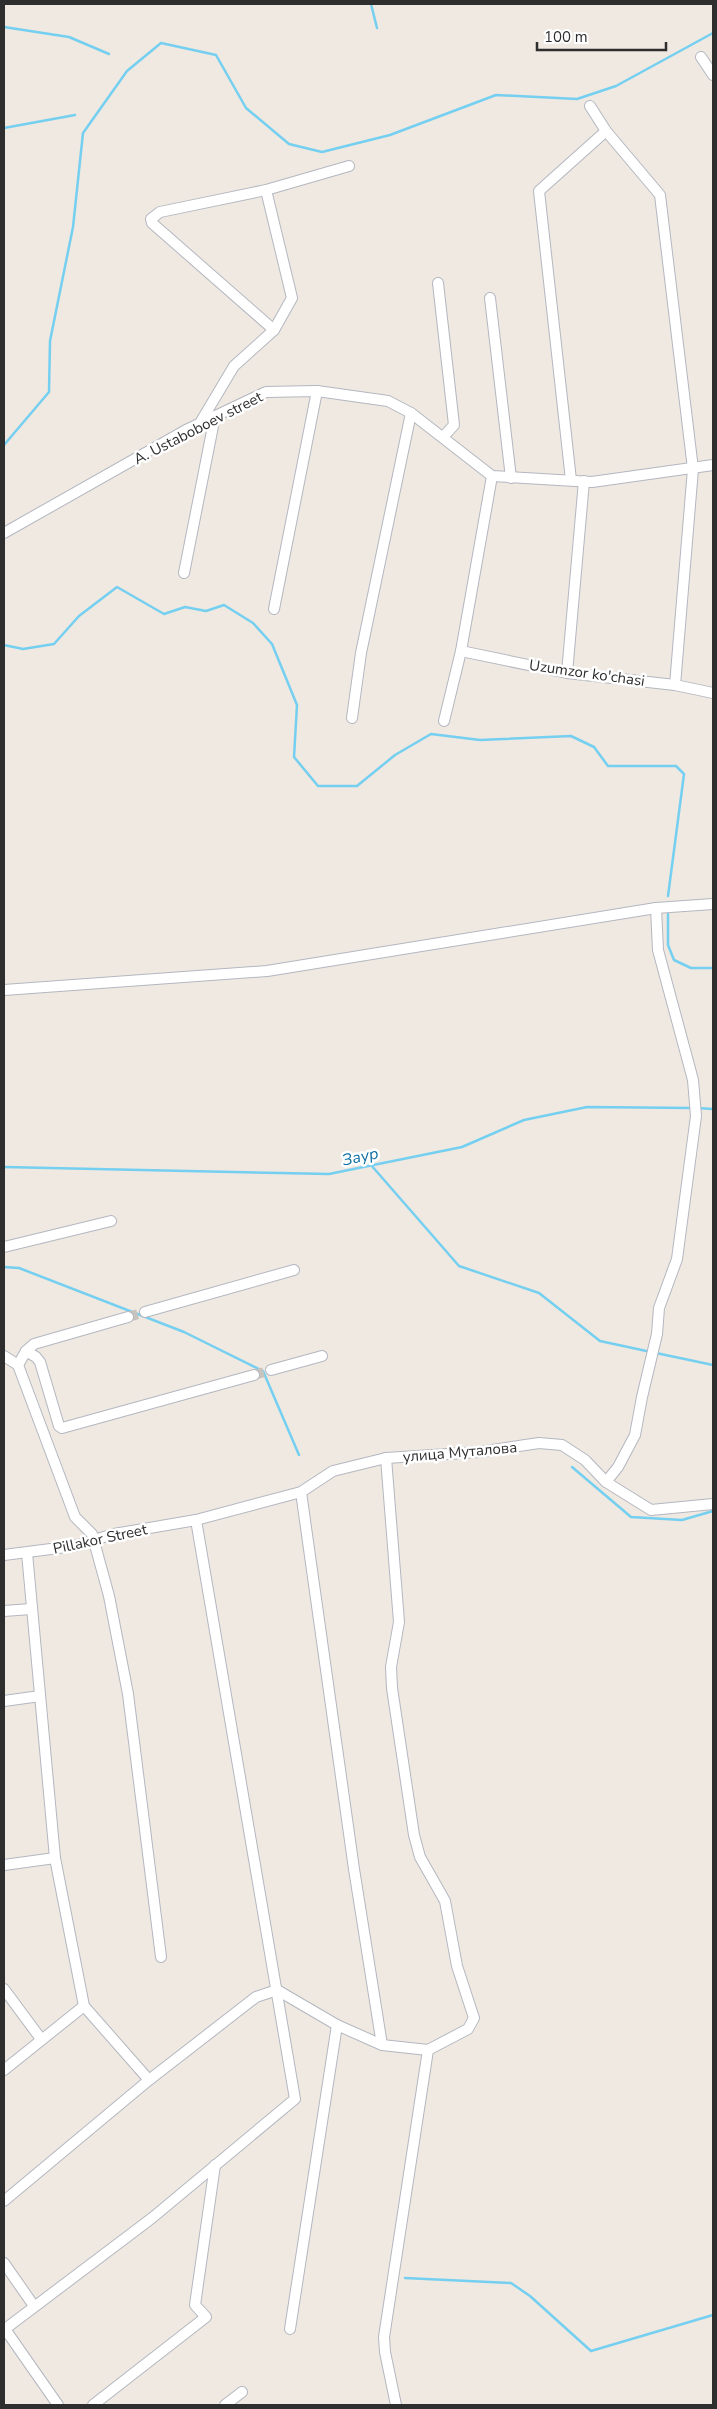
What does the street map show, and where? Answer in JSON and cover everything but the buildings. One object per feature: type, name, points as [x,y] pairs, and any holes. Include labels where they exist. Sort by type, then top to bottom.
[{"type":"street","points":[[701,57],[713,75]]},
{"type":"street","points":[[590,106],[606,131],[660,195],[693,469],[675,685]]},
{"type":"street","points":[[571,480],[539,191],[606,131]]},
{"type":"street","points":[[274,330],[150,220],[155,214],[165,211],[266,190],[349,166]]},
{"type":"street","points":[[200,423],[234,366],[274,330],[292,298],[266,190]]},
{"type":"street","points":[[438,283],[454,426],[443,437]]},
{"type":"street","points":[[490,298],[510,478]]},
{"type":"street","points":[[274,609],[317,391]]},
{"type":"street","name":"A. Ustaboboev street","points":[[4,533],[200,423],[266,392],[317,391],[388,401],[411,413],[492,476]]},
{"type":"street","points":[[352,718],[361,653],[411,413]]},
{"type":"street","points":[[184,573],[215,416]]},
{"type":"street","points":[[444,721],[461,651],[492,476],[584,482],[713,465]]},
{"type":"street","points":[[567,672],[584,482]]},
{"type":"street","name":"Uzumzor ko'chasi","points":[[461,651],[567,672],[675,685],[713,693]]},
{"type":"street","points":[[4,990],[267,971],[656,908],[713,904]]},
{"type":"street","points":[[606,1482],[618,1467],[635,1435],[643,1389],[657,1334],[659,1308],[676,1259],[696,1116],[693,1080],[658,950],[656,908]]},
{"type":"street","points":[[4,1247],[111,1221]]},
{"type":"street","points":[[145,1312],[294,1270]]},
{"type":"street","points":[[18,1365],[26,1351],[34,1344],[128,1317]]},
{"type":"street","points":[[26,1351],[40,1362],[59,1426],[62,1428],[254,1375]]},
{"type":"street","points":[[4,1356],[18,1365],[75,1517],[92,1534],[109,1596],[128,1694],[161,1957]]},
{"type":"street","points":[[271,1370],[322,1356]]},
{"type":"street","name":"улица Муталова","points":[[196,1520],[301,1492],[333,1471],[386,1458],[479,1452],[539,1444],[562,1445],[585,1460],[606,1482],[651,1510],[713,1504]]},
{"type":"street","points":[[4,2201],[149,2080],[256,1997],[277,1990],[337,2025],[382,2045],[428,2050],[468,2029],[474,2018],[457,1966],[445,1901],[420,1857],[411,1822],[391,1667],[399,1622],[393,1573],[386,1458]]},
{"type":"street","points":[[301,1492],[354,1869],[382,2045]]},
{"type":"street","points":[[58,2405],[5,2329],[152,2218],[295,2099],[196,1520]]},
{"type":"street","name":"Pillakor Street","points":[[4,1554],[27,1553],[94,1541],[114,1534],[196,1520]]},
{"type":"street","points":[[27,1553],[55,1858],[84,2006],[149,2080]]},
{"type":"street","points":[[4,1611],[31,1609]]},
{"type":"street","points":[[4,1701],[40,1696]]},
{"type":"street","points":[[4,1865],[55,1858]]},
{"type":"street","points":[[4,1989],[41,2040]]},
{"type":"street","points":[[4,2070],[84,2006]]},
{"type":"street","points":[[290,2329],[337,2025]]},
{"type":"street","points":[[396,2405],[385,2352],[384,2337],[428,2050]]},
{"type":"street","points":[[93,2405],[206,2317],[195,2305],[215,2165]]},
{"type":"street","points":[[4,2264],[34,2306]]},
{"type":"street","points":[[225,2405],[242,2392]]},
{"type":"waterway","points":[[371,4],[377,28]]},
{"type":"waterway","points":[[4,27],[69,37],[109,54]]},
{"type":"waterway","points":[[4,445],[49,392],[50,341],[73,227],[83,133],[127,71],[161,43],[216,55],[246,108],[289,144],[322,152],[390,135],[496,95],[577,99],[616,86],[713,33]]},
{"type":"waterway","points":[[4,128],[75,115]]},
{"type":"waterway","points":[[4,645],[23,649],[54,644],[79,616],[117,587],[164,614],[185,607],[206,611],[224,605],[253,623],[272,644],[297,705],[294,757],[318,786],[357,786],[395,755],[431,734],[480,740],[571,736],[594,747],[608,766],[676,766],[684,774],[668,896]]},
{"type":"waterway","points":[[668,914],[668,945],[674,960],[691,968],[713,968]]},
{"type":"waterway","name":"Заур","points":[[4,1167],[329,1174],[462,1147],[524,1120],[587,1107],[692,1108]]},
{"type":"waterway","name":"Заур","points":[[697,1108],[713,1109]]},
{"type":"waterway","points":[[371,1165],[459,1266],[539,1293],[600,1341],[651,1352]]},
{"type":"waterway","points":[[4,1267],[19,1268],[184,1332],[263,1371],[299,1455]]},
{"type":"waterway","points":[[656,1353],[713,1365]]},
{"type":"waterway","points":[[572,1467],[631,1517],[682,1520],[713,1511]]},
{"type":"waterway","points":[[405,2278],[511,2283],[530,2296],[591,2351],[713,2315]]},
{"type":"tunnel","points":[[128,1317],[145,1312]]},
{"type":"tunnel","points":[[254,1375],[271,1370]]}]
